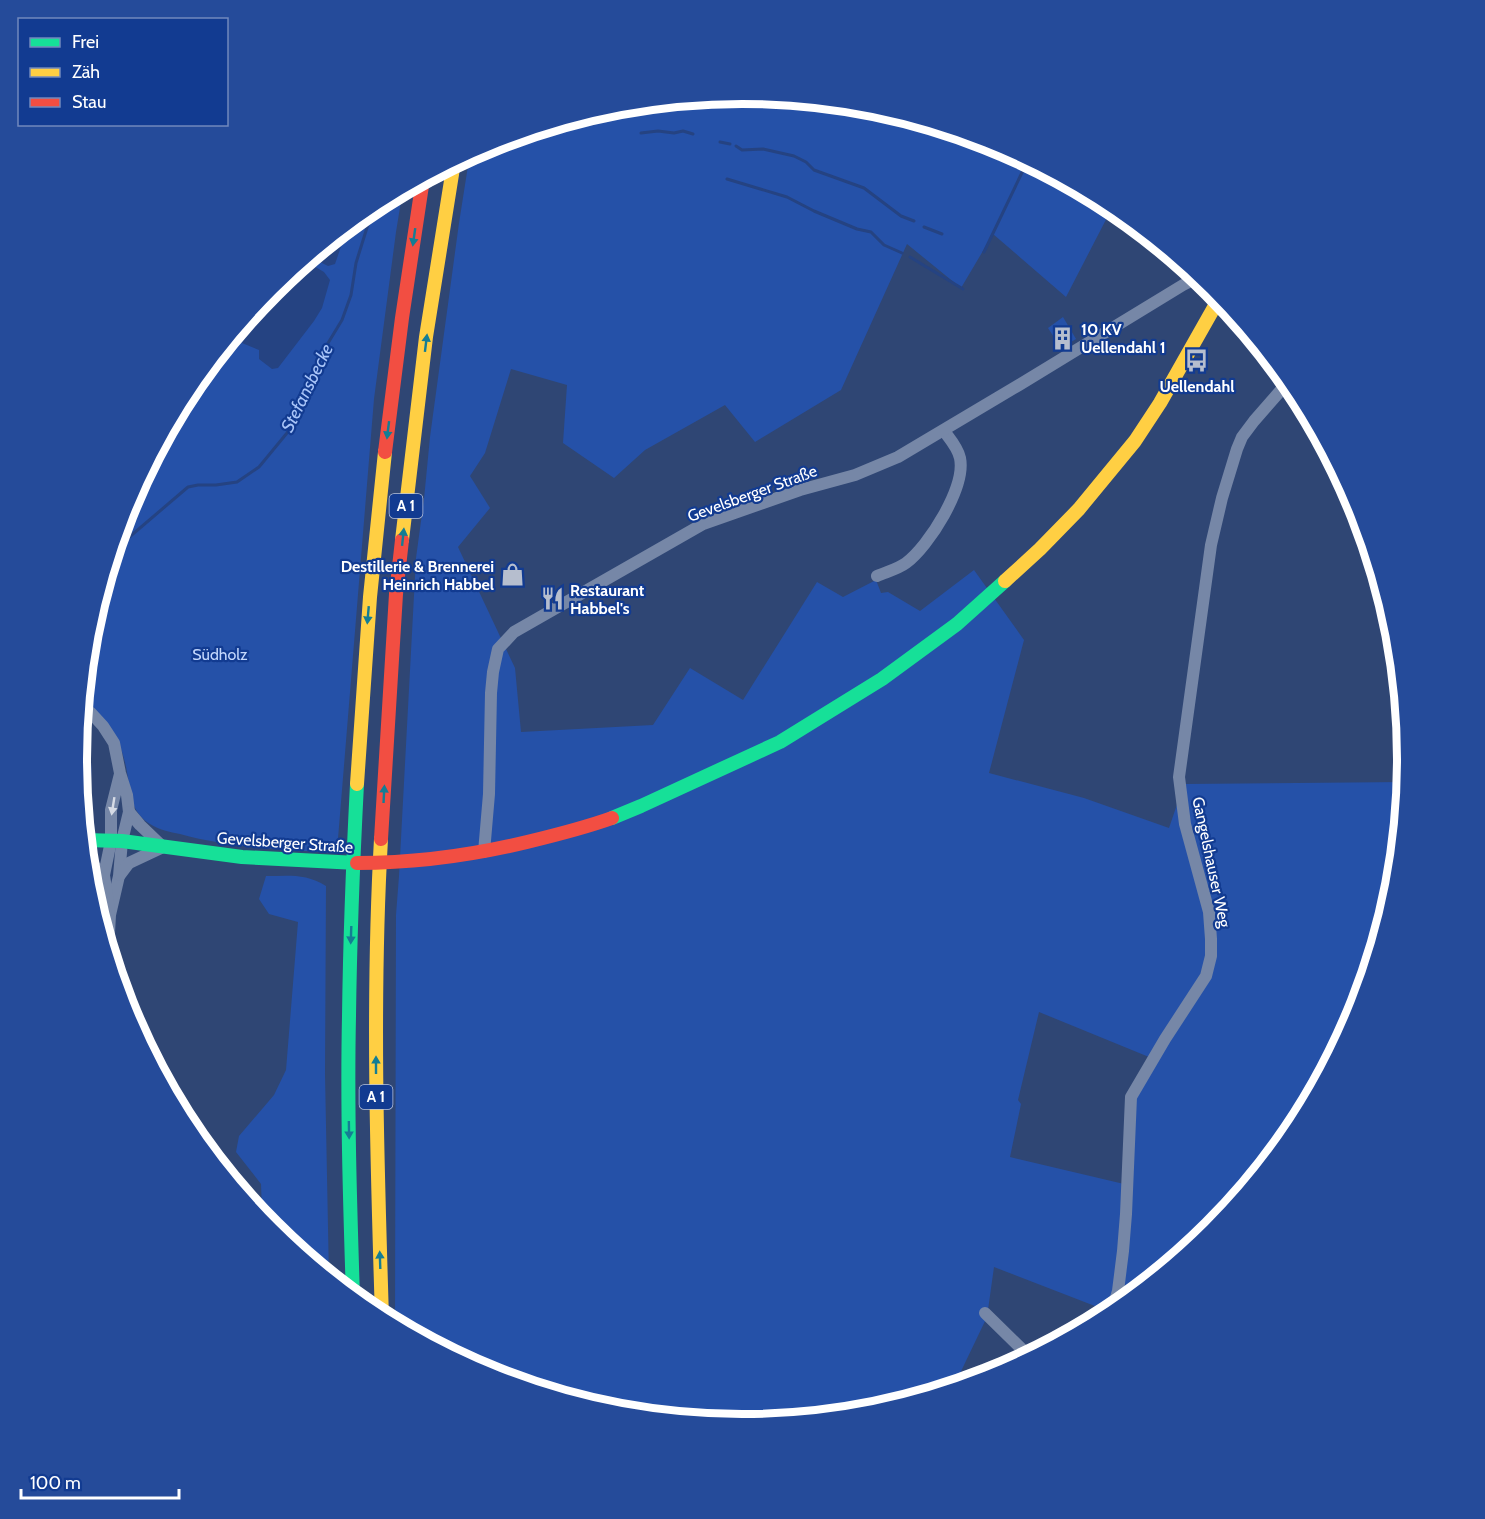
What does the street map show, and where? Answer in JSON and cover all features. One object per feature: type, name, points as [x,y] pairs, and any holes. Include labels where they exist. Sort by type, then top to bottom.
[{"type":"main road","name":"A 1","points":[[382,1307],[376,1051],[379,876],[396,594],[426,337],[452,172]]},
{"type":"main road","name":"A 1","points":[[353,1287],[347,1038],[353,853],[363,670],[384,460],[422,189]]},
{"type":"main road","name":"Gevelsberger Straße","points":[[92,840],[117,841],[242,857],[341,863],[395,863],[440,859],[484,852],[569,832],[603,821],[780,742],[882,679],[957,624],[1040,549],[1124,455],[1160,403],[1215,306]]},
{"type":"street","name":"Gevelsberger Straße","points":[[484,852],[493,672],[498,649],[514,632],[703,524],[800,490],[855,475],[898,457],[1190,281]]},
{"type":"street","name":"Gangelshauser Weg","points":[[1116,1299],[1126,1214],[1131,1097],[1206,976],[1211,956],[1209,912],[1185,824],[1179,777],[1211,545],[1222,498],[1242,437],[1283,388]]},
{"type":"street","points":[[877,576],[905,564],[917,553],[932,536],[952,499],[960,477],[960,457],[944,430]]},
{"type":"street","points":[[89,711],[114,742],[129,812],[104,875],[110,915]]},
{"type":"street","points":[[109,930],[110,915],[119,876],[117,841],[111,810],[120,773]]},
{"type":"street","points":[[119,876],[129,863],[163,847],[129,812]]},
{"type":"street","points":[[97,868],[104,875]]},
{"type":"street","points":[[985,1313],[1024,1351]]},
{"type":"green space","points":[[742,104],[785,105],[828,110],[912,126],[993,154],[1070,192],[1108,215],[1066,297],[993,234],[961,288],[907,244],[841,390],[755,442],[725,405],[645,450],[614,478],[563,443],[567,385],[511,369],[485,453],[470,476],[490,508],[458,547],[515,668],[521,732],[653,725],[690,668],[743,700],[817,582],[843,597],[876,580],[881,593],[888,592],[920,611],[974,570],[1024,640],[989,773],[1084,798],[1169,828],[1184,784],[1397,782],[1392,845],[1376,929],[1348,1010],[1310,1087],[1288,1124],[1263,1159],[1235,1192],[1175,1252],[1107,1305],[1101,1308],[994,1267],[987,1317],[958,1378],[912,1393],[870,1402],[785,1414],[742,1415],[700,1414],[657,1409],[573,1393],[492,1365],[453,1347],[395,1315],[396,915],[416,558],[468,165],[492,154],[573,126],[615,117],[700,105]],"holes":[[[1039,1012],[1149,1057],[1134,1098],[1124,1184],[1010,1157],[1021,1104],[1018,1100]]]},
{"type":"green space","name":"Südholz","points":[[401,200],[374,399],[337,851],[334,853],[237,845],[199,839],[153,826],[136,809],[121,750],[117,740],[100,716],[89,707],[100,632],[109,590],[137,509],[175,432],[197,395],[222,360],[279,296],[343,239]]},
{"type":"green space","points":[[1063,317],[1076,339],[1061,348],[1048,328]]},
{"type":"green space","points":[[266,876],[304,877],[326,886],[325,1074],[329,1268],[262,1205],[261,1184],[236,1152],[239,1136],[274,1095],[286,1070],[298,922],[269,914],[259,899]]},
{"type":"shaded area","points":[[344,238],[335,264],[328,266],[317,261]]},
{"type":"shaded area","points":[[312,265],[324,272],[330,280],[322,308],[278,368],[272,369],[259,359],[259,350],[242,343],[250,327],[310,267]]},
{"type":"shaded area","points":[[87,749],[92,770],[90,782],[88,782]]},
{"type":"waterway","points":[[587,123],[593,124]]},
{"type":"waterway","points":[[641,133],[683,131],[693,134]]},
{"type":"waterway","points":[[720,142],[730,144]]},
{"type":"waterway","points":[[736,146],[742,150],[763,149],[794,156],[806,162],[814,170],[864,188],[901,216],[914,221]]},
{"type":"waterway","points":[[984,252],[1024,168]]},
{"type":"waterway","points":[[727,179],[787,197],[857,229],[871,232],[884,245],[902,253]]},
{"type":"waterway","name":"Stefansbecke","points":[[125,541],[188,487],[237,482],[259,467],[287,433],[310,390],[322,353],[342,320],[351,295],[356,263],[369,220]]},
{"type":"waterway","points":[[924,227],[942,234]]},
{"type":"waterway","points":[[910,257],[963,289]]},
{"type":"traffic: fast","points":[[612,818],[780,742],[882,679],[957,624],[1005,581]]},
{"type":"traffic: fast","points":[[353,1287],[348,1051],[357,784]]},
{"type":"traffic: fast","points":[[92,840],[122,841],[242,857],[357,863]]},
{"type":"traffic: slow","points":[[402,540],[426,337],[452,172]]},
{"type":"traffic: slow","points":[[1005,581],[1079,509],[1135,441],[1160,403],[1215,306]]},
{"type":"traffic: slow","points":[[357,784],[370,597],[385,452]]},
{"type":"traffic: slow","points":[[381,839],[376,1018],[382,1307]]},
{"type":"traffic: jam","points":[[385,452],[422,189]]},
{"type":"traffic: jam","points":[[381,839],[396,594],[402,540]]},
{"type":"traffic: jam","points":[[357,863],[422,860],[484,851],[559,834],[612,818]]},
{"type":"place","name":"10 KV Uellendahl 1","points":[[1063,338]]},
{"type":"place","name":"Uellendahl","points":[[1197,361]]},
{"type":"place","name":"Destillerie & Brennerei Heinrich Habbel","points":[[512,575]]},
{"type":"place","name":"Restaurant Habbel's","points":[[552,599]]}]
